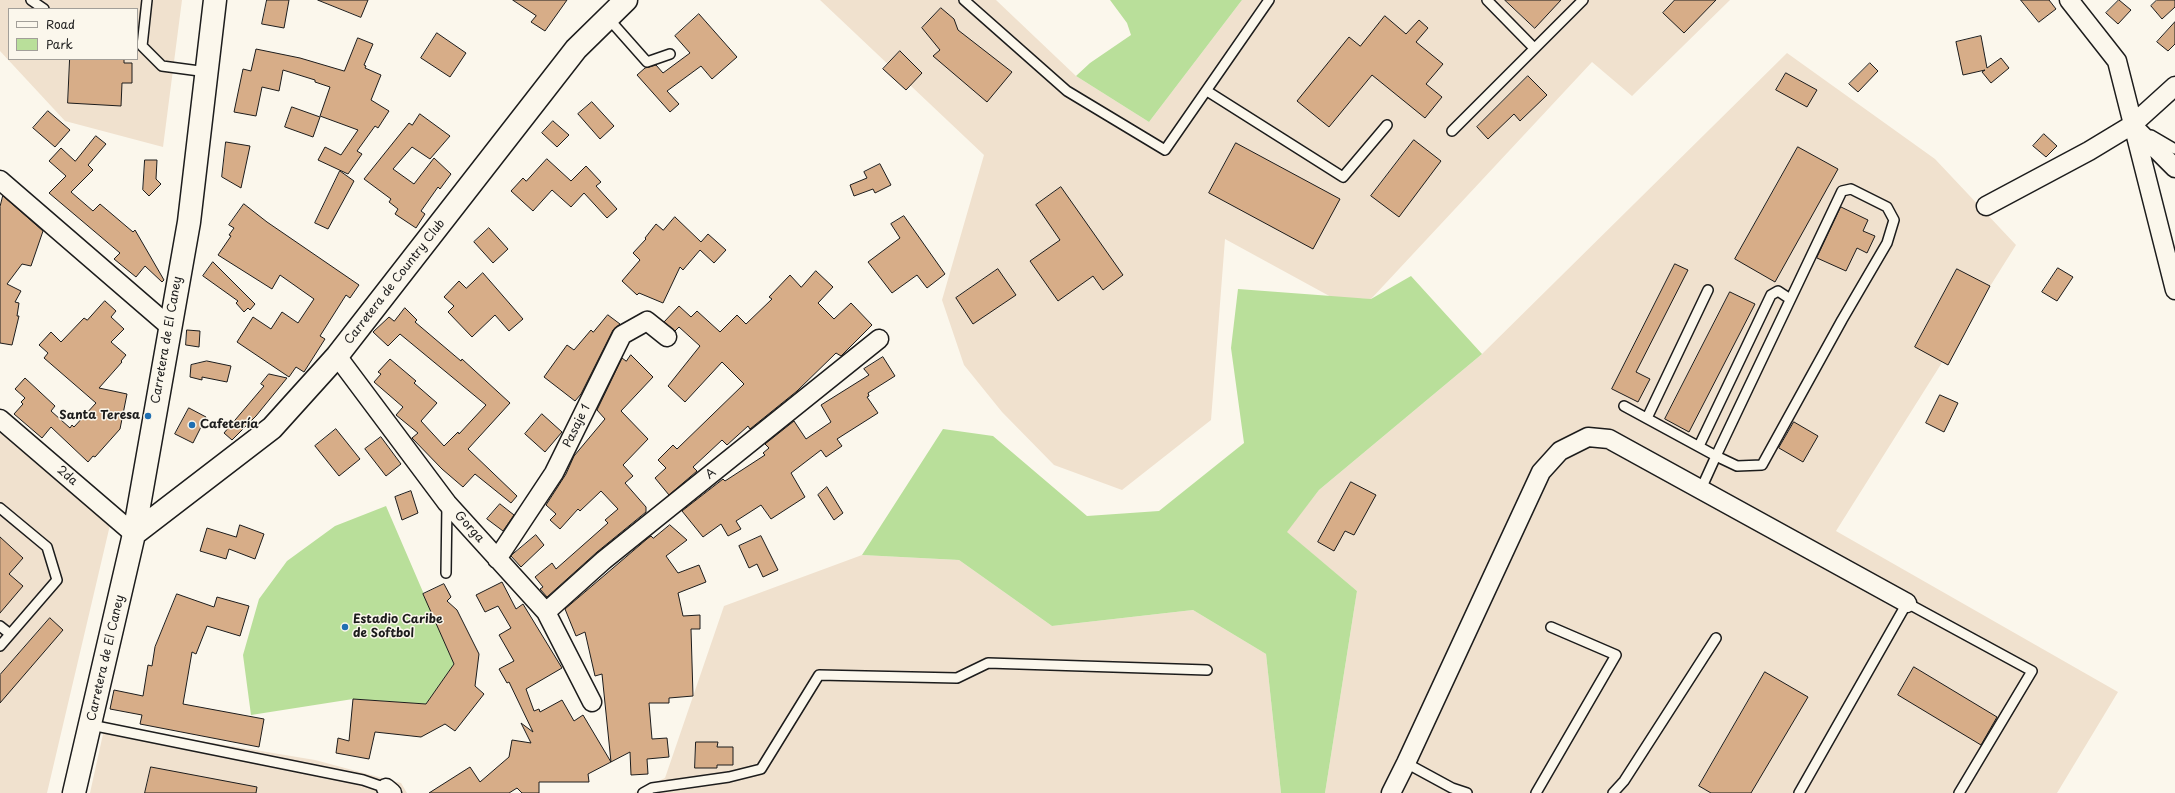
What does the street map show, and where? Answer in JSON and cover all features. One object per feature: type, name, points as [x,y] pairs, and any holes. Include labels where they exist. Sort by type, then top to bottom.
[{"type":"main road","name":"Carretera de El Caney","points":[[74,793],[134,534],[169,326],[189,222],[208,72],[215,0]]},
{"type":"main road","name":"Carretera de Country Club","points":[[134,534],[272,428],[337,356],[576,49],[626,0]]},
{"type":"street","points":[[2069,0],[2118,61],[2132,125],[2175,290]]},
{"type":"street","points":[[1986,206],[2089,151],[2132,125],[2175,86]]},
{"type":"street","points":[[2132,125],[2175,168]]},
{"type":"street","points":[[0,180],[169,326]]},
{"type":"street","name":"Pasaje 1","points":[[497,559],[554,473],[622,335],[647,321],[667,337]]},
{"type":"street","name":"A","points":[[546,612],[604,560],[879,339]]},
{"type":"street","name":"Gorga","points":[[337,356],[447,503],[546,612],[592,702]]},
{"type":"street","name":"2da","points":[[0,419],[134,534]]},
{"type":"street","points":[[1391,793],[1541,472],[1560,451],[1588,437],[1609,439],[1907,603]]},
{"type":"lane","points":[[31,0],[43,8]]},
{"type":"lane","points":[[147,0],[141,29],[142,46],[162,66],[208,72]]},
{"type":"lane","points":[[964,0],[1067,91],[1165,150],[1269,0]]},
{"type":"lane","points":[[1487,0],[1534,48]]},
{"type":"lane","points":[[1452,132],[1534,48],[1584,0]]},
{"type":"lane","points":[[607,17],[647,62],[670,54]]},
{"type":"lane","points":[[1207,91],[1343,177],[1387,125]]},
{"type":"lane","points":[[2132,125],[2175,149]]},
{"type":"lane","points":[[1624,406],[1716,456],[1737,466],[1762,465],[1842,320],[1887,243],[1894,220],[1887,207],[1851,189],[1842,191],[1790,299],[1716,456],[1700,489]]},
{"type":"lane","points":[[1647,418],[1708,290]]},
{"type":"lane","points":[[1699,446],[1771,295],[1778,291],[1790,299]]},
{"type":"lane","points":[[446,573],[447,503]]},
{"type":"lane","points":[[0,508],[47,547],[57,580],[0,646]]},
{"type":"lane","points":[[1799,793],[1907,603],[2032,671],[1959,793]]},
{"type":"lane","points":[[0,626],[10,634]]},
{"type":"lane","points":[[1536,793],[1616,654],[1551,627]]},
{"type":"lane","points":[[1613,793],[1624,781],[1716,638]]},
{"type":"lane","points":[[642,793],[652,788],[729,777],[761,769],[819,675],[957,678],[988,663],[1208,670]]},
{"type":"lane","points":[[91,724],[363,780],[389,791]]},
{"type":"lane","points":[[1406,763],[1451,790],[1467,793]]},
{"type":"shaded area","points":[[0,0],[182,0],[163,147],[65,121],[8,60],[138,60],[138,8],[8,8],[8,60],[0,51]]},
{"type":"shaded area","points":[[820,0],[996,0],[1076,76],[1149,122],[1242,0],[1730,0],[1632,96],[1592,62],[1371,299],[1333,298],[1225,239],[1211,420],[1122,490],[1054,465],[1002,412],[964,365],[942,300],[984,155]]},
{"type":"shaded area","points":[[1787,53],[1935,159],[2016,245],[1836,531],[2118,692],[2057,793],[1325,793],[1357,591],[1286,532],[1319,490],[1482,354]]},
{"type":"shaded area","points":[[0,432],[110,525],[47,793],[0,793]]},
{"type":"shaded area","points":[[862,555],[959,560],[1052,626],[1193,610],[1266,654],[1281,793],[634,793],[665,778],[724,606]]},
{"type":"shaded area","points":[[105,725],[315,760],[401,783],[407,793],[90,793]]},
{"type":"green space","points":[[1110,0],[1242,0],[1149,122],[1076,76],[1090,63],[1131,35],[1127,23]]},
{"type":"green space","points":[[1411,276],[1482,354],[1319,490],[1287,532],[1357,591],[1325,793],[1281,793],[1266,654],[1193,610],[1052,626],[959,560],[862,555],[943,429],[993,436],[1087,516],[1159,511],[1244,443],[1231,348],[1238,289],[1371,299]]},
{"type":"green space","name":"Estadio Caribe de Softbol","points":[[386,506],[454,664],[426,704],[353,699],[251,715],[243,655],[259,599],[287,561],[335,526]]},
{"type":"building","points":[[267,0],[289,0],[284,28],[262,24]]},
{"type":"building","points":[[318,0],[368,0],[361,17]]},
{"type":"building","points":[[513,0],[567,0],[545,31],[531,22],[536,16]]},
{"type":"building","points":[[1505,0],[1561,0],[1535,28]]},
{"type":"building","points":[[1675,0],[1716,0],[1684,33],[1663,13]]},
{"type":"building","points":[[2021,0],[2049,0],[2056,9],[2039,22]]},
{"type":"building","points":[[2119,0],[2131,10],[2118,24],[2106,13]]},
{"type":"building","points":[[2157,0],[2175,0],[2175,7],[2162,19],[2151,6]]},
{"type":"building","points":[[941,8],[954,19],[958,30],[1012,72],[987,102],[933,56],[940,50],[922,28]]},
{"type":"building","points":[[699,14],[737,57],[712,79],[701,66],[667,91],[679,104],[670,112],[637,75],[645,68],[656,65],[663,73],[690,53],[675,36]]},
{"type":"building","points":[[1385,16],[1406,34],[1419,20],[1428,28],[1416,42],[1443,64],[1426,84],[1442,97],[1425,118],[1372,75],[1329,127],[1297,101],[1349,37],[1360,46]]},
{"type":"building","points":[[2175,22],[2175,44],[2168,51],[2157,42]]},
{"type":"building","points":[[437,33],[466,53],[450,77],[421,58]]},
{"type":"building","points":[[1981,36],[1987,68],[2001,58],[2009,68],[1991,83],[1982,72],[1985,70],[1963,75],[1956,42]]},
{"type":"building","points":[[358,38],[373,44],[364,65],[366,66],[365,68],[381,75],[371,100],[389,111],[378,128],[375,126],[357,151],[362,154],[348,174],[318,160],[325,147],[341,155],[358,130],[320,116],[330,87],[315,82],[315,80],[283,70],[279,91],[262,87],[256,116],[234,112],[243,69],[251,71],[256,49],[300,58],[344,71]]},
{"type":"building","points":[[900,51],[922,73],[906,90],[883,69]]},
{"type":"building","points":[[70,60],[124,60],[124,63],[132,63],[132,83],[122,83],[121,106],[68,103]]},
{"type":"building","points":[[1870,63],[1878,71],[1858,92],[1849,84]]},
{"type":"building","points":[[1786,73],[1817,90],[1807,107],[1776,90]]},
{"type":"building","points":[[1528,76],[1547,95],[1520,121],[1514,114],[1488,139],[1477,127]]},
{"type":"building","points":[[592,102],[614,126],[600,139],[578,114]]},
{"type":"building","points":[[292,107],[320,117],[313,137],[285,127]]},
{"type":"building","points":[[48,111],[70,130],[55,147],[33,128]]},
{"type":"building","points":[[420,114],[450,136],[430,159],[412,147],[393,169],[414,184],[434,158],[451,174],[440,189],[438,187],[421,211],[425,214],[416,228],[395,214],[398,209],[389,202],[391,199],[364,179],[409,123],[412,125]]},
{"type":"building","points":[[553,121],[569,135],[557,147],[542,133]]},
{"type":"building","points":[[2044,134],[2057,146],[2046,157],[2033,146]]},
{"type":"building","points":[[96,136],[106,144],[88,165],[93,170],[71,192],[93,211],[100,204],[133,232],[135,230],[164,280],[162,282],[145,266],[136,277],[114,259],[120,253],[49,193],[66,176],[49,161],[61,148],[75,161]]},
{"type":"building","points":[[1414,140],[1441,161],[1399,217],[1371,196]]},
{"type":"building","points":[[226,142],[250,146],[241,188],[222,177]]},
{"type":"building","points":[[1236,143],[1340,199],[1313,249],[1209,193]]},
{"type":"building","points":[[1798,147],[1838,169],[1775,282],[1735,259]]},
{"type":"building","points":[[547,159],[571,181],[586,166],[601,182],[596,186],[617,209],[607,218],[584,193],[571,207],[552,190],[533,211],[511,191],[523,178],[526,181]]},
{"type":"building","points":[[145,160],[157,160],[156,179],[161,184],[149,196],[143,190]]},
{"type":"building","points":[[880,164],[891,185],[875,193],[873,189],[854,196],[850,185],[867,178],[864,172]]},
{"type":"building","points":[[340,171],[354,181],[328,229],[315,223]]},
{"type":"building","points":[[1061,187],[1123,275],[1103,290],[1093,276],[1058,301],[1030,261],[1060,240],[1036,205]]},
{"type":"building","points":[[3,196],[43,231],[31,266],[22,264],[7,284],[21,291],[15,302],[19,303],[17,316],[19,316],[12,345],[0,343],[0,207]]},
{"type":"building","points":[[244,204],[267,222],[359,285],[350,298],[346,295],[320,336],[325,339],[304,372],[296,367],[289,377],[237,342],[253,317],[271,329],[282,312],[298,323],[314,299],[280,275],[272,289],[218,255],[231,236],[229,235],[234,228],[229,225]]},
{"type":"building","points":[[1841,207],[1868,220],[1863,231],[1875,236],[1867,253],[1857,248],[1846,271],[1817,258]]},
{"type":"building","points":[[904,216],[945,274],[927,288],[917,275],[892,293],[868,262],[900,238],[891,224]]},
{"type":"building","points":[[675,217],[701,242],[708,234],[726,250],[714,263],[700,250],[683,270],[680,267],[663,303],[639,293],[637,295],[622,281],[640,260],[633,253],[646,239],[645,238],[656,224],[663,230]]},
{"type":"building","points":[[489,228],[508,249],[493,263],[474,242]]},
{"type":"building","points":[[213,262],[255,304],[250,310],[248,308],[244,312],[236,303],[238,301],[203,276]]},
{"type":"building","points":[[1675,264],[1688,270],[1636,372],[1650,379],[1638,402],[1612,389]]},
{"type":"building","points":[[2058,268],[2073,277],[2057,301],[2042,292]]},
{"type":"building","points":[[998,269],[1016,295],[973,324],[956,298]]},
{"type":"building","points":[[1957,269],[1990,286],[1948,365],[1915,347]]},
{"type":"building","points":[[816,271],[833,287],[818,303],[834,319],[851,303],[872,325],[841,356],[836,353],[797,391],[750,429],[748,426],[727,445],[722,440],[693,467],[697,471],[669,495],[655,478],[666,468],[658,460],[673,445],[677,449],[744,384],[722,362],[685,402],[668,386],[700,346],[679,327],[675,331],[664,322],[679,306],[691,317],[697,311],[720,332],[737,315],[746,324],[772,299],[769,297],[790,275],[801,287]]},
{"type":"building","points":[[483,273],[523,319],[509,331],[495,315],[472,337],[448,312],[454,306],[444,297],[459,281],[466,288]]},
{"type":"building","points":[[1730,292],[1755,304],[1689,432],[1665,419]]},
{"type":"building","points":[[105,301],[116,311],[111,317],[124,329],[111,342],[126,355],[121,361],[122,362],[99,388],[127,394],[120,429],[95,457],[93,456],[88,462],[51,427],[42,438],[14,414],[23,404],[21,402],[25,398],[15,389],[25,378],[55,406],[51,411],[70,428],[72,425],[74,427],[96,403],[44,358],[48,353],[39,345],[51,332],[61,342],[84,318],[87,320]]},
{"type":"building","points":[[405,308],[417,320],[415,322],[461,361],[462,359],[510,403],[468,449],[517,496],[511,503],[475,474],[463,487],[442,469],[412,438],[418,433],[396,415],[403,407],[374,382],[381,374],[378,372],[390,359],[416,381],[414,383],[437,403],[421,421],[444,446],[458,432],[459,434],[486,405],[400,334],[388,346],[373,332],[389,317],[394,321]]},
{"type":"building","points":[[608,315],[620,324],[613,330],[581,394],[575,401],[544,377],[567,345],[574,350],[591,330],[593,332]]},
{"type":"building","points":[[187,330],[200,331],[199,347],[186,345]]},
{"type":"building","points":[[631,355],[653,377],[621,411],[648,439],[623,465],[633,476],[625,483],[646,507],[646,512],[597,552],[547,597],[540,589],[543,587],[535,577],[552,563],[556,569],[608,523],[605,520],[618,509],[601,491],[580,511],[578,509],[560,529],[550,520],[556,514],[546,505],[566,474],[574,456],[605,419],[597,410],[622,358],[626,361]]},
{"type":"building","points":[[883,357],[895,376],[868,393],[869,396],[867,397],[878,413],[837,439],[842,446],[826,457],[821,450],[791,473],[805,497],[771,519],[761,505],[736,521],[741,529],[728,536],[721,524],[703,537],[682,511],[723,479],[725,481],[765,455],[763,453],[769,448],[765,444],[794,421],[806,439],[831,422],[821,405],[869,375],[864,369]]},
{"type":"building","points":[[207,361],[231,366],[227,382],[202,377],[202,380],[190,377],[191,365]]},
{"type":"building","points":[[269,374],[287,378],[256,416],[232,440],[224,433],[264,386],[261,384]]},
{"type":"building","points":[[1940,395],[1958,403],[1944,432],[1926,423]]},
{"type":"building","points":[[189,408],[206,417],[193,443],[175,434]]},
{"type":"building","points":[[542,414],[562,432],[545,452],[525,434]]},
{"type":"building","points":[[1794,422],[1818,436],[1803,462],[1779,448]]},
{"type":"building","points":[[336,429],[360,459],[339,476],[315,446]]},
{"type":"building","points":[[381,437],[401,464],[386,476],[365,449]]},
{"type":"building","points":[[1351,482],[1376,495],[1354,535],[1345,531],[1334,551],[1318,542]]},
{"type":"building","points":[[827,487],[843,513],[834,520],[818,495]]},
{"type":"building","points":[[411,491],[418,513],[402,520],[395,497]]},
{"type":"building","points":[[500,504],[514,515],[503,531],[487,519]]},
{"type":"building","points":[[240,525],[264,534],[255,559],[229,549],[226,559],[200,551],[207,528],[236,537]]},
{"type":"building","points":[[670,525],[687,540],[666,556],[678,573],[699,565],[706,582],[678,593],[683,616],[700,615],[700,629],[691,629],[693,696],[669,698],[669,703],[649,703],[652,739],[667,738],[669,757],[647,759],[648,774],[631,775],[630,752],[611,762],[602,674],[595,676],[585,632],[576,636],[565,609],[647,539],[651,536],[653,538]]},
{"type":"building","points":[[536,535],[544,545],[521,567],[511,556]]},
{"type":"building","points":[[761,536],[778,570],[763,577],[757,564],[749,568],[739,546]]},
{"type":"building","points":[[0,537],[23,558],[9,574],[23,586],[0,613]]},
{"type":"building","points":[[502,582],[516,609],[523,604],[562,668],[526,689],[534,711],[539,709],[540,712],[562,700],[574,721],[583,715],[611,762],[588,774],[589,782],[539,782],[539,793],[522,793],[517,788],[509,793],[429,793],[470,767],[480,782],[509,757],[512,740],[531,743],[521,723],[533,732],[509,682],[507,683],[499,669],[514,661],[499,635],[511,628],[498,606],[485,612],[476,595]]},
{"type":"building","points":[[444,584],[451,597],[447,601],[457,610],[479,654],[475,686],[484,694],[455,731],[445,724],[421,737],[375,732],[369,759],[336,753],[338,738],[349,741],[353,699],[426,704],[454,664],[423,594]]},
{"type":"building","points":[[177,594],[214,607],[217,597],[249,606],[240,636],[207,626],[196,654],[192,652],[183,704],[264,719],[259,747],[140,724],[142,715],[110,709],[114,690],[143,696],[148,665],[152,666],[155,647]]},
{"type":"building","points":[[50,618],[63,630],[0,703],[0,675]]},
{"type":"building","points":[[1914,667],[1997,717],[1981,745],[1898,695]]},
{"type":"building","points":[[1765,672],[1808,697],[1751,793],[1711,793],[1699,786]]},
{"type":"building","points":[[696,742],[718,742],[717,747],[733,747],[733,765],[717,765],[717,768],[695,768]]},
{"type":"building","points":[[151,767],[257,787],[256,793],[145,793]]},
{"type":"place","name":"Santa Teresa","points":[[148,416]]},
{"type":"place","name":"Cafetería","points":[[192,425]]},
{"type":"place","name":"Estadio Caribe de Softbol","points":[[345,627]]}]
